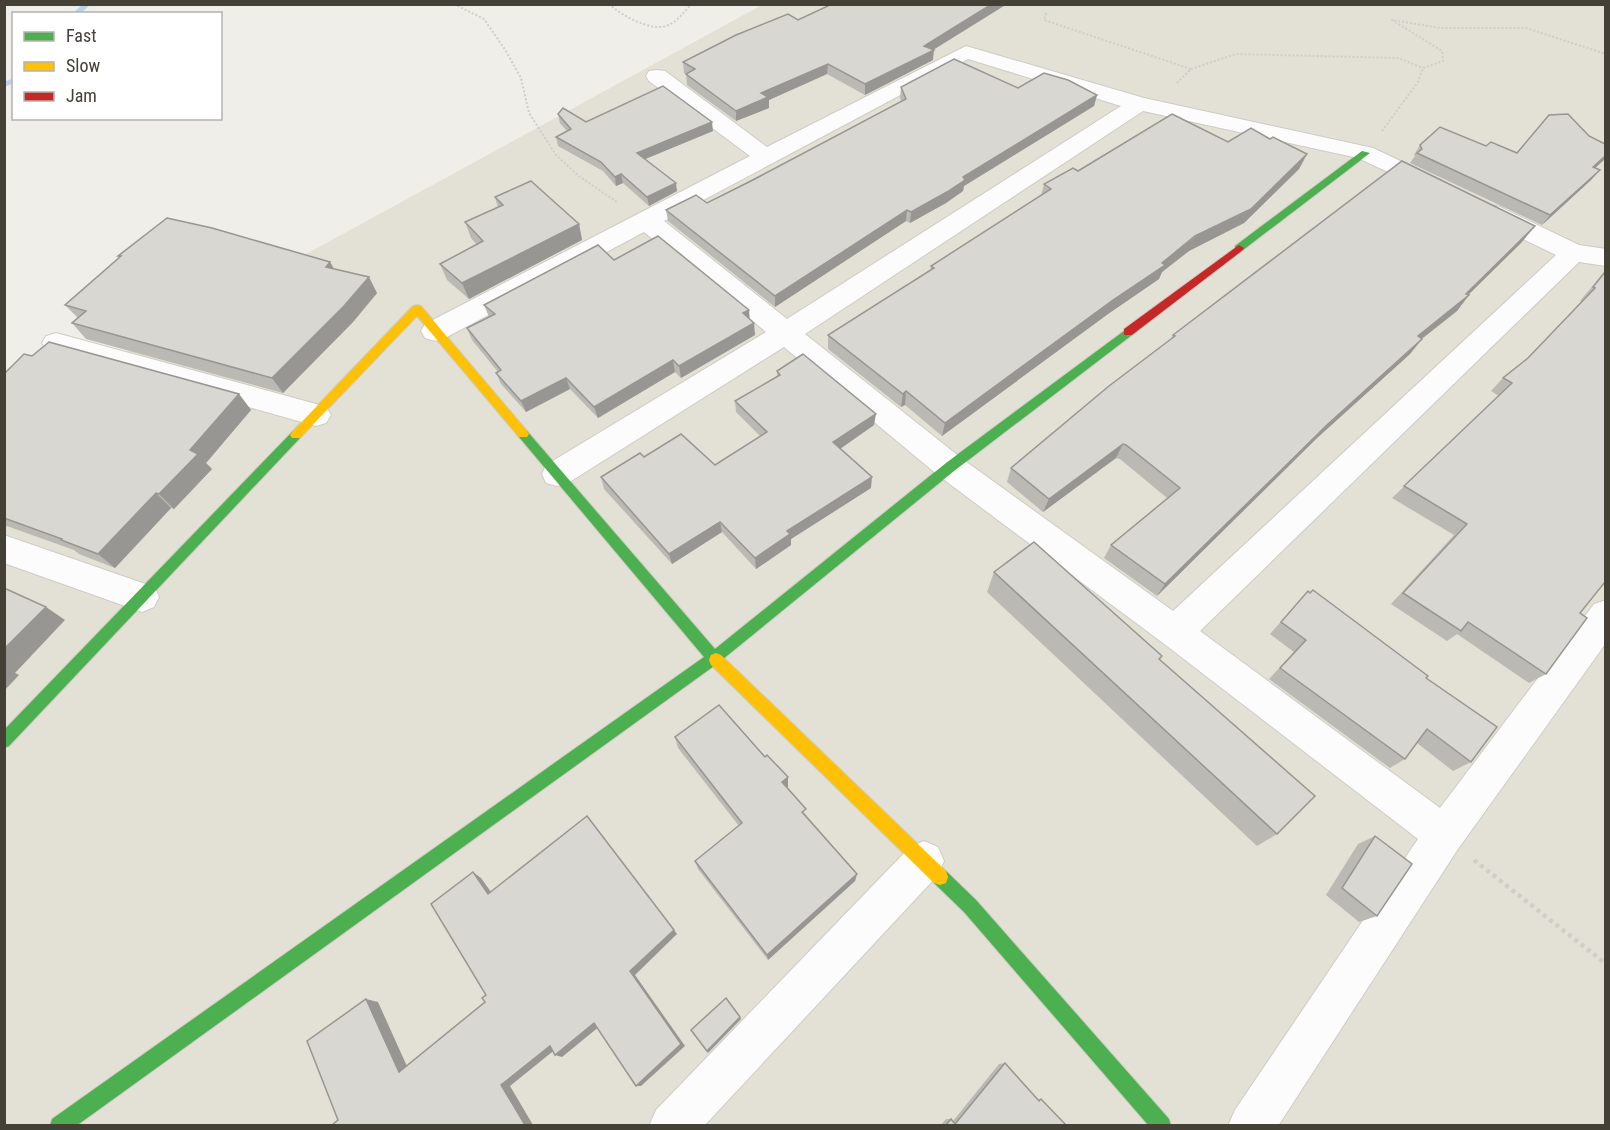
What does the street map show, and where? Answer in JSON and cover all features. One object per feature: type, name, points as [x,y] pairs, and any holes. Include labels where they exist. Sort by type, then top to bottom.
[{"type":"street","points":[[435,331],[635,214],[766,157],[966,52],[1139,104],[1365,153],[1573,253],[1605,258]]},
{"type":"street","points":[[657,76],[766,157]]},
{"type":"street","points":[[557,474],[786,333],[1139,104]]},
{"type":"street","points":[[60,1125],[714,658],[950,467],[1365,153]]},
{"type":"street","points":[[635,214],[950,467],[1175,632],[1444,836]]},
{"type":"street","points":[[1175,632],[1573,253]]},
{"type":"street","points":[[4,741],[417,309],[714,658],[970,906],[1162,1125]]},
{"type":"street","points":[[56,343],[316,415]]},
{"type":"street","points":[[4,549],[142,597]]},
{"type":"street","points":[[1251,1125],[1444,836],[1605,615]]},
{"type":"street","points":[[672,1125],[924,861]]},
{"type":"path","points":[[454,4],[484,19],[506,51],[521,78],[529,113],[556,156],[580,177],[635,214]]},
{"type":"path","points":[[609,4],[615,11],[655,26],[667,26],[692,4]]},
{"type":"path","points":[[1046,13],[1044,20],[1191,69]]},
{"type":"path","points":[[1139,104],[1172,87],[1191,69],[1236,54],[1398,58],[1423,68],[1443,61],[1442,51],[1392,20],[1440,28],[1526,28],[1538,34],[1580,44],[1605,54]]},
{"type":"path","points":[[1365,153],[1407,99],[1423,68]]},
{"type":"path","points":[[1444,836],[1605,964]]},
{"type":"shaded area","points":[[762,5],[1605,5],[1605,1125],[5,1125],[4,419]]},
{"type":"building","points":[[832,4],[992,4],[924,46],[934,50],[865,84],[828,64],[761,93],[768,97],[736,111],[686,74],[695,69],[683,62],[736,35],[788,14],[798,20]]},
{"type":"building","points":[[954,59],[1018,88],[1044,73],[1068,80],[1097,95],[963,177],[965,180],[947,192],[911,212],[907,210],[775,296],[666,210],[696,195],[707,203],[753,180],[906,99],[901,87]]},
{"type":"building","points":[[663,86],[712,122],[637,153],[676,183],[647,197],[621,174],[615,177],[601,162],[556,137],[571,129],[558,114],[563,108],[586,122]]},
{"type":"building","points":[[1172,114],[1228,142],[1251,128],[1270,139],[1273,137],[1307,154],[1251,209],[1195,236],[1162,263],[1165,265],[1113,300],[945,423],[906,391],[903,394],[828,335],[934,268],[931,266],[1051,189],[1044,184],[1073,168],[1078,171]]},
{"type":"building","points":[[1568,114],[1589,136],[1605,144],[1605,156],[1593,167],[1600,170],[1550,215],[1417,153],[1422,149],[1420,145],[1440,127],[1486,146],[1491,142],[1517,153],[1549,115]]},
{"type":"building","points":[[1402,161],[1535,226],[1466,294],[1469,295],[1418,336],[1422,339],[1328,424],[1165,584],[1111,545],[1180,488],[1126,445],[1123,444],[1049,499],[1011,468],[1109,386],[1175,336],[1173,335]]},
{"type":"building","points":[[531,181],[579,224],[462,283],[440,264],[483,241],[465,222],[503,205],[495,197]]},
{"type":"building","points":[[167,218],[212,228],[330,262],[326,267],[369,277],[344,306],[272,378],[72,323],[86,311],[65,305],[121,256],[118,256]]},
{"type":"building","points":[[658,236],[749,310],[743,313],[754,323],[679,366],[673,360],[594,407],[566,378],[521,401],[496,373],[501,370],[467,328],[495,314],[484,305],[598,245],[614,260]]},
{"type":"building","points":[[1605,272],[1605,582],[1580,613],[1587,618],[1546,674],[1468,622],[1461,631],[1403,593],[1467,524],[1404,486],[1512,383],[1503,378],[1528,358],[1595,288],[1593,287]]},
{"type":"building","points":[[49,342],[239,394],[190,450],[198,454],[159,494],[156,493],[98,554],[4,518],[4,374],[24,354],[32,356]]},
{"type":"building","points":[[803,354],[876,414],[833,442],[872,477],[787,531],[790,534],[755,558],[720,522],[669,554],[601,477],[640,453],[644,457],[681,434],[715,465],[767,432],[735,401],[780,375],[777,371]]},
{"type":"building","points":[[1034,542],[1162,656],[1159,659],[1315,796],[1277,834],[994,572]]},
{"type":"building","points":[[4,588],[46,607],[4,649]]},
{"type":"building","points":[[1313,590],[1428,676],[1426,678],[1497,727],[1471,762],[1427,729],[1405,759],[1280,668],[1306,640],[1281,622],[1308,591],[1310,593]]},
{"type":"building","points":[[719,705],[765,757],[767,755],[788,777],[782,782],[806,809],[802,812],[857,874],[767,955],[695,861],[742,823],[675,737]]},
{"type":"building","points":[[587,816],[674,930],[630,971],[681,1044],[636,1086],[594,1023],[555,1055],[550,1046],[501,1085],[525,1125],[332,1125],[338,1120],[307,1041],[366,999],[399,1072],[485,1002],[482,998],[486,995],[431,904],[473,872],[488,894]]},
{"type":"building","points":[[1375,836],[1412,864],[1377,916],[1342,888]]},
{"type":"building","points":[[726,998],[740,1017],[707,1051],[691,1030]]},
{"type":"building","points":[[1005,1063],[1039,1101],[1041,1099],[1066,1125],[946,1125],[951,1119],[955,1124]]},
{"type":"waterway","points":[[78,12],[88,4]]},
{"type":"waterway","points":[[4,85],[12,81]]},
{"type":"traffic: fast","points":[[1239,248],[1365,153]]},
{"type":"traffic: fast","points":[[523,434],[714,658],[950,467],[1128,332]]},
{"type":"traffic: fast","points":[[4,741],[296,435]]},
{"type":"traffic: fast","points":[[59,1126],[714,658],[716,660]]},
{"type":"traffic: fast","points":[[940,877],[970,906],[1162,1126]]},
{"type":"traffic: slow","points":[[296,435],[417,309],[523,434]]},
{"type":"traffic: slow","points":[[716,660],[940,877]]},
{"type":"traffic: jam","points":[[1128,332],[1239,248]]}]
